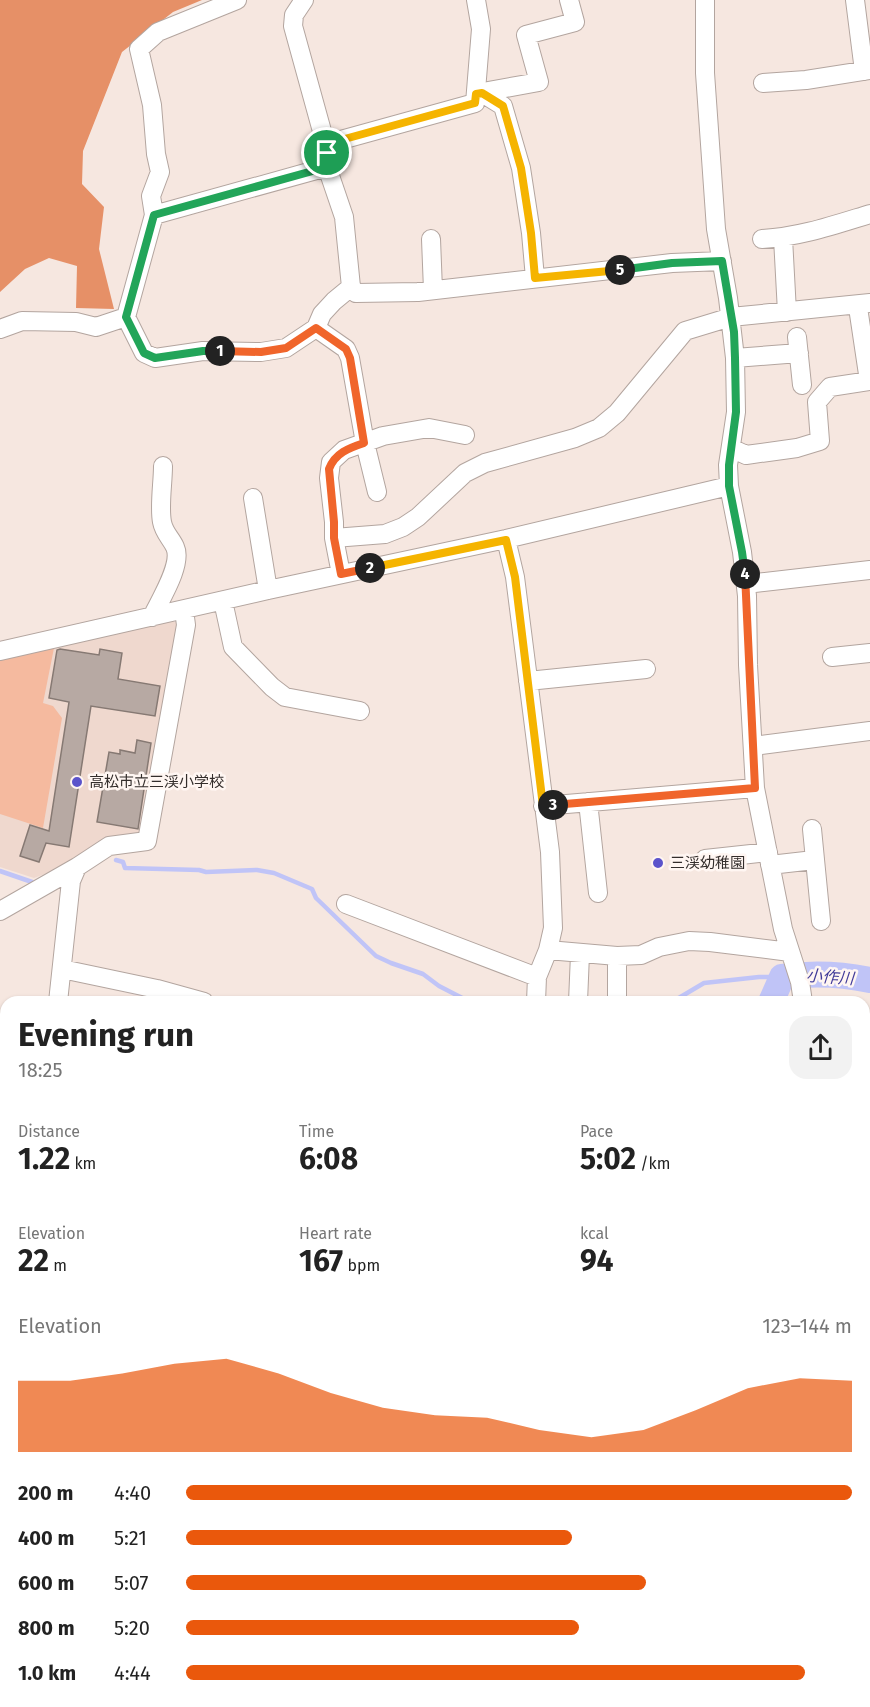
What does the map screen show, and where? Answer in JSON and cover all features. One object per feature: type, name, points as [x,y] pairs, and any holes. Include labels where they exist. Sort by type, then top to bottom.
[{"type":"street","points":[[237,0],[158,32],[139,49],[152,105],[156,154],[160,172],[151,196],[154,215],[126,317],[144,353],[155,358],[203,351],[261,352],[286,348],[316,328],[322,314],[351,287]]},
{"type":"street","points":[[304,0],[294,15],[293,26],[344,217],[351,287],[357,293],[418,292],[672,263],[722,261]]},
{"type":"street","points":[[154,215],[327,160],[341,140],[475,103],[479,93],[481,29],[476,0]]},
{"type":"street","points":[[479,93],[539,82],[526,35],[575,22],[569,0]]},
{"type":"street","points":[[705,0],[705,73],[716,229],[731,317],[735,358],[736,412],[729,486],[746,584],[755,788],[769,859],[802,996]]},
{"type":"street","points":[[763,83],[806,80],[867,71],[855,0]]},
{"type":"street","points":[[479,93],[503,106],[521,168],[535,278]]},
{"type":"street","points":[[762,239],[783,238],[819,230],[870,214]]},
{"type":"street","points":[[430,238],[433,290]]},
{"type":"street","points":[[783,238],[787,312]]},
{"type":"street","points":[[334,538],[385,534],[403,527],[418,517],[465,473],[485,464],[575,438],[599,428],[617,413],[685,331],[731,317],[865,309],[869,381],[830,387],[817,402],[820,441],[797,448],[746,455],[731,448]]},
{"type":"street","points":[[0,329],[22,321],[76,322],[96,327],[126,317]]},
{"type":"street","points":[[316,328],[346,349],[350,358],[364,443],[377,492]]},
{"type":"street","points":[[735,358],[798,345],[802,385]]},
{"type":"street","points":[[341,574],[334,538],[329,469],[331,462],[344,450],[383,436],[429,428],[465,435]]},
{"type":"street","points":[[152,617],[177,559],[177,549],[165,533],[162,522],[163,466]]},
{"type":"street","points":[[0,651],[268,590],[506,540],[729,486]]},
{"type":"street","points":[[253,498],[268,590]]},
{"type":"street","points":[[506,540],[515,577],[550,852],[553,928],[548,950],[537,977],[536,996]]},
{"type":"street","points":[[746,584],[870,570]]},
{"type":"street","points":[[223,601],[233,647],[272,687],[285,697],[360,711]]},
{"type":"street","points":[[0,911],[109,846],[147,841],[186,625],[184,610]]},
{"type":"street","points":[[832,657],[870,653]]},
{"type":"street","points":[[528,681],[646,669]]},
{"type":"street","points":[[753,746],[870,731]]},
{"type":"street","points":[[543,806],[755,788]]},
{"type":"street","points":[[588,802],[598,893]]},
{"type":"street","points":[[812,829],[821,921]]},
{"type":"street","points":[[705,860],[814,860]]},
{"type":"street","points":[[59,996],[70,881],[77,867]]},
{"type":"street","points":[[346,904],[537,977]]},
{"type":"street","points":[[548,950],[617,956],[641,955],[659,947],[689,941],[710,942],[795,967]]},
{"type":"street","points":[[578,996],[580,954]]},
{"type":"street","points":[[617,956],[617,996]]},
{"type":"street","points":[[62,969],[182,996]]},
{"type":"shaded area","points":[[0,0],[202,0],[173,12],[122,52],[83,151],[82,184],[104,207],[99,249],[114,309],[76,308],[77,266],[49,258],[25,269],[0,292]]},
{"type":"shaded area","name":"高松市立三渓小学校","points":[[166,620],[183,624],[145,833],[34,878],[0,867],[0,658]]},
{"type":"shaded area","points":[[54,648],[43,703],[53,706],[62,718],[43,828],[0,814],[0,660]]},
{"type":"building","points":[[100,649],[122,653],[118,679],[160,686],[155,716],[91,706],[69,847],[46,843],[39,862],[20,856],[30,825],[49,831],[69,702],[49,698],[57,650],[99,655]]},
{"type":"building","points":[[137,740],[151,743],[138,829],[97,822],[109,752],[120,754],[120,750],[135,753]]},
{"type":"waterway","points":[[116,860],[123,862],[125,868],[206,872],[257,870],[274,873],[312,889],[316,898],[376,956],[423,974],[458,996]]},
{"type":"waterway","points":[[0,871],[32,882]]},
{"type":"waterway","name":"小作川","points":[[774,996],[782,977],[826,975],[870,980]]},
{"type":"waterway","points":[[682,996],[704,983],[782,977]]},
{"type":"place","name":"高松市立三渓小学校","points":[[77,782]]},
{"type":"place","name":"三渓幼稚園","points":[[658,863]]},
{"type":"route","points":[[482,93],[503,106],[521,168],[535,278],[672,263],[722,261],[734,332],[736,412],[728,476],[742,552],[747,596],[748,665],[755,788],[543,806],[515,577],[506,540],[341,574],[334,538],[329,469],[331,462],[344,450],[364,443],[350,358],[346,349],[316,328],[286,348],[261,352],[203,351],[155,358],[144,353],[126,317],[154,215],[327,167],[327,153],[341,140],[475,103],[476,94],[482,93]]}]
